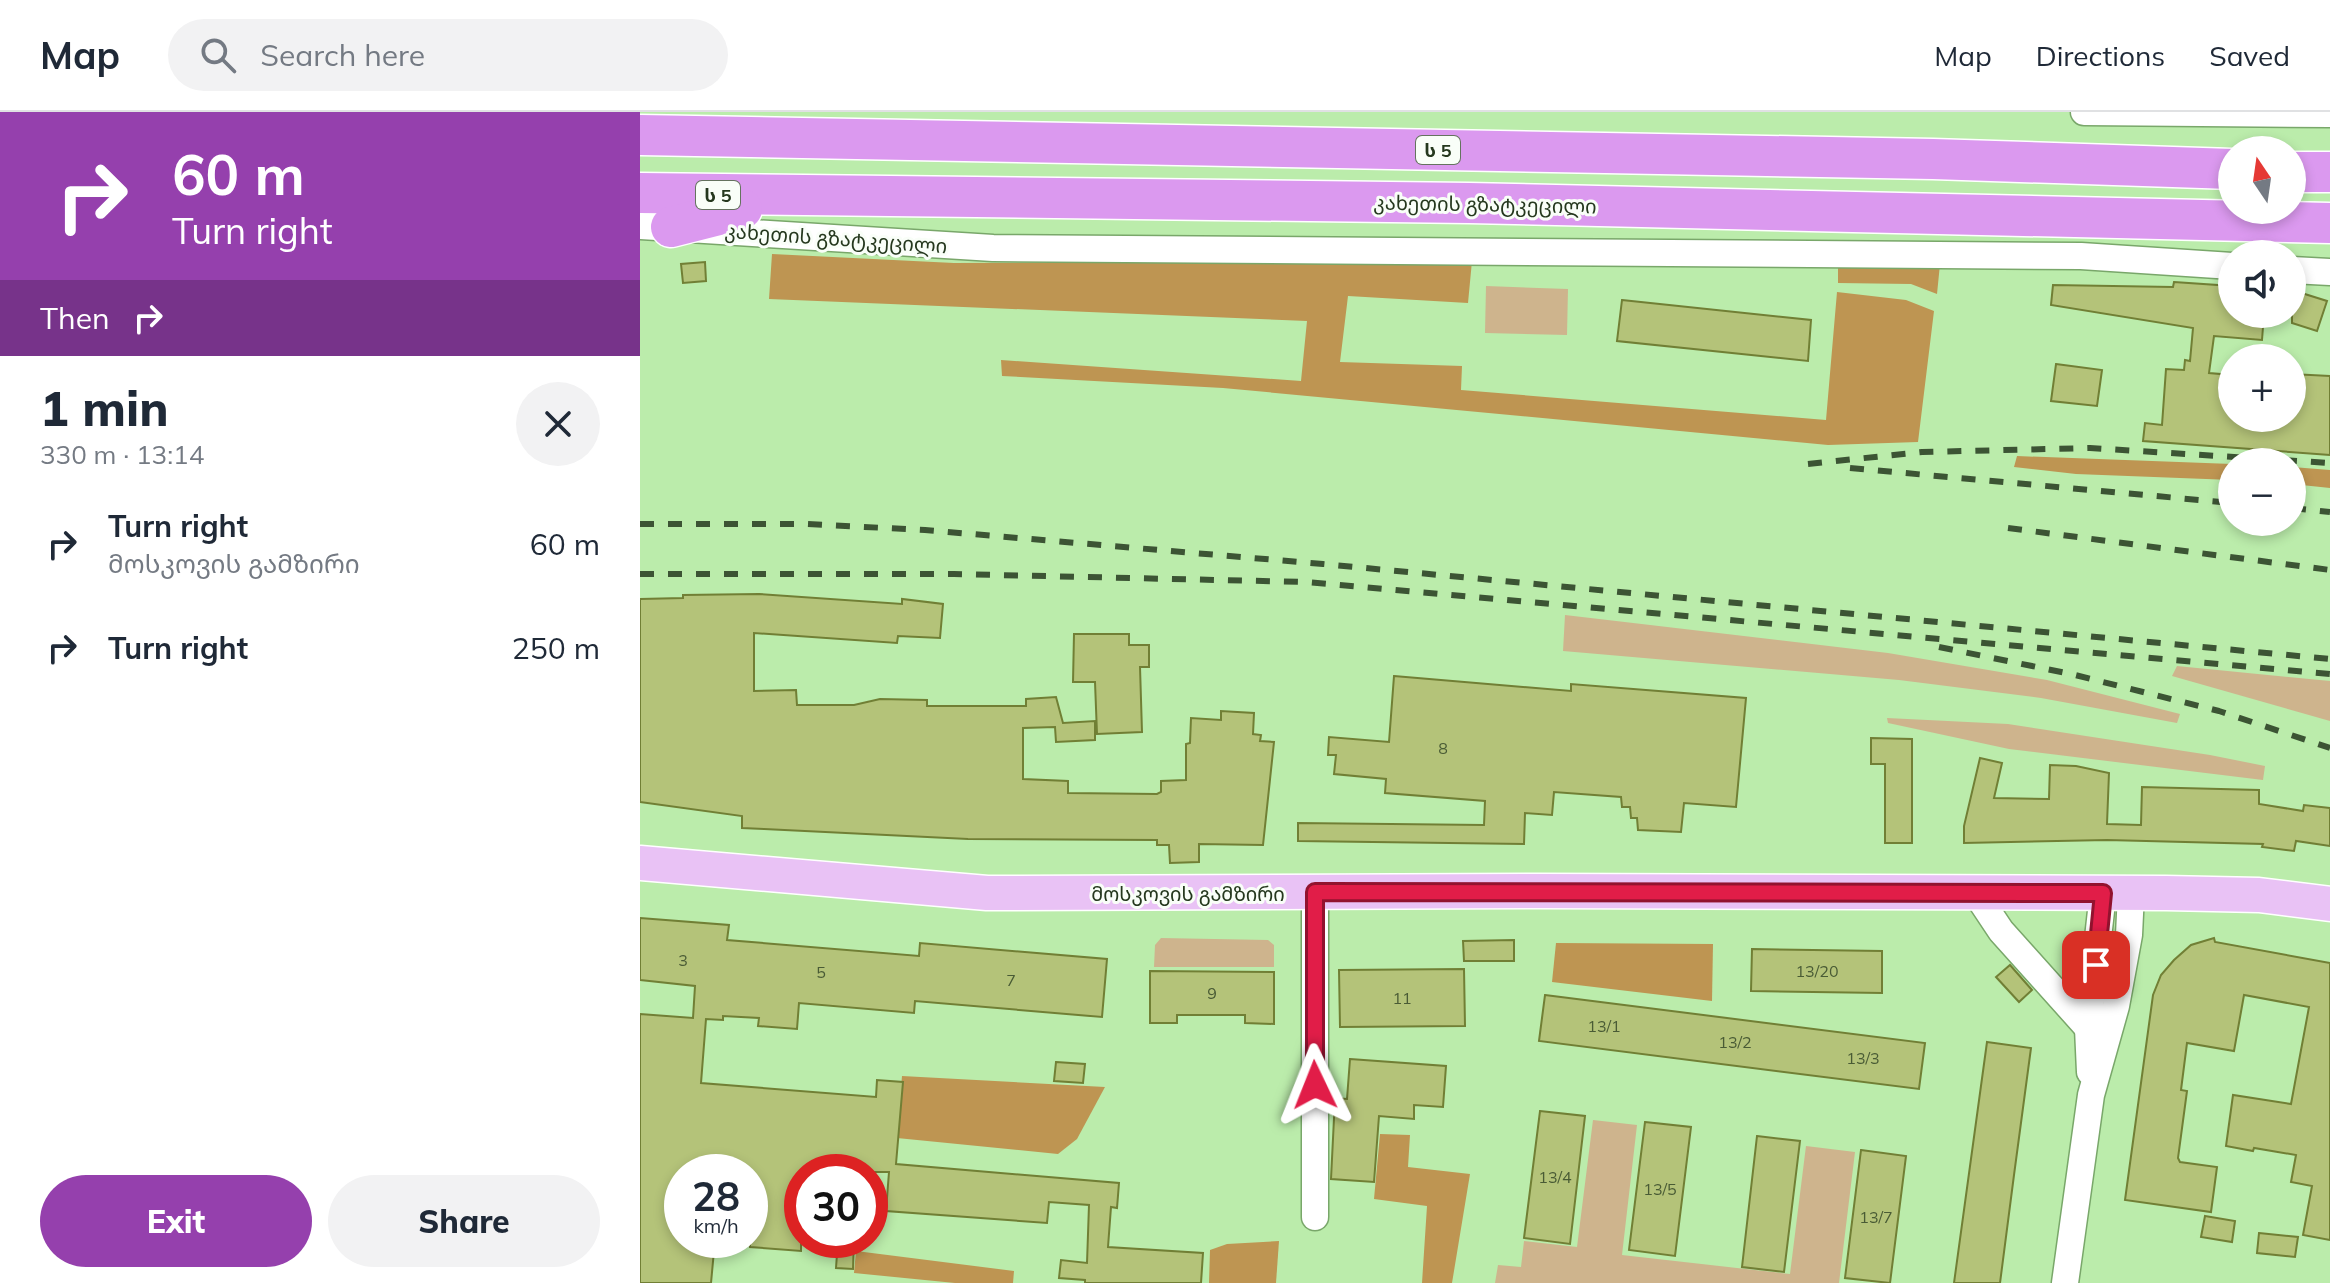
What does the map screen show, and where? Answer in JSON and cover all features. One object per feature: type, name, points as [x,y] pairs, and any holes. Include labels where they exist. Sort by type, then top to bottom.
[{"type":"highway","points":[[642,135],[718,112]]},
{"type":"highway","name":"ს 5","points":[[642,135],[1933,159],[2218,169]]},
{"type":"highway","points":[[2306,172],[2330,172]]},
{"type":"highway","name":"კახეთის გზატკეცილი","points":[[640,193],[1484,204],[2330,223]]},
{"type":"highway","points":[[655,226],[796,196]]},
{"type":"main road","name":"მოსკოვის გამზირი","points":[[640,847],[766,872]]},
{"type":"main road","name":"მოსკოვის გამზირი","points":[[640,863],[987,893],[2117,893],[2259,895],[2330,904]]},
{"type":"street","points":[[2084,112],[2330,114]]},
{"type":"street","name":"კახეთის გზატკეცილი","points":[[655,226],[993,248],[2081,256],[2218,265]]},
{"type":"street","points":[[2306,271],[2330,272]]},
{"type":"street","points":[[1315,892],[1315,1217]]},
{"type":"street","points":[[1975,892],[2001,931],[2088,1028]]},
{"type":"street","points":[[2091,1095],[2088,1028],[2117,893]]},
{"type":"street","points":[[2065,1283],[2091,1095],[2116,1006],[2129,935],[2117,893]]},
{"type":"shaded area","points":[[772,254],[954,263],[1472,261],[1468,303],[1348,296],[1340,362],[1462,366],[1461,390],[1826,420],[1837,292],[1906,300],[1934,311],[1918,442],[1828,445],[1223,388],[1002,376],[1001,360],[1301,381],[1307,321],[769,299]]},
{"type":"shaded area","points":[[1815,262],[1940,264],[1937,294],[1911,284],[1838,283],[1838,268],[1807,267]]},
{"type":"shaded area","points":[[1486,286],[1568,289],[1567,335],[1485,333]]},
{"type":"shaded area","points":[[2017,456],[2218,463],[2218,479],[2076,474],[2014,467]]},
{"type":"shaded area","points":[[2306,468],[2330,470],[2330,488],[2306,485]]},
{"type":"shaded area","points":[[1565,615],[1888,653],[2047,680],[2180,714],[2177,723],[2041,698],[1899,680],[1563,651]]},
{"type":"shaded area","points":[[2177,666],[2330,681],[2330,721],[2172,676]]},
{"type":"shaded area","points":[[1887,718],[2008,724],[2210,755],[2265,766],[2263,780],[2009,749],[1888,723]]},
{"type":"shaded area","points":[[1161,938],[1268,940],[1274,945],[1274,967],[1154,967],[1155,945]]},
{"type":"shaded area","points":[[1556,943],[1713,944],[1712,1001],[1552,982]]},
{"type":"shaded area","points":[[902,1076],[1105,1087],[1077,1139],[1058,1154],[897,1138]]},
{"type":"shaded area","points":[[1593,1120],[1637,1125],[1622,1255],[1790,1274],[1806,1146],[1855,1152],[1839,1283],[1495,1283],[1498,1265],[1521,1267],[1524,1241],[1577,1247]]},
{"type":"shaded area","points":[[1380,1134],[1410,1135],[1408,1167],[1470,1174],[1452,1283],[1422,1283],[1427,1206],[1374,1199]]},
{"type":"shaded area","points":[[1279,1241],[1276,1283],[1209,1283],[1210,1250],[1227,1244]]},
{"type":"shaded area","points":[[888,1255],[1014,1271],[1013,1283],[955,1283],[854,1273],[855,1258],[888,1258]]},
{"type":"building","points":[[705,262],[706,281],[683,283],[681,264]]},
{"type":"building","points":[[2174,282],[2218,285],[2218,328],[2263,328],[2262,340],[2214,336],[2209,373],[2218,374],[2218,432],[2306,432],[2306,375],[2330,376],[2330,455],[2306,453],[2306,448],[2236,448],[2143,441],[2145,423],[2162,425],[2166,369],[2184,370],[2185,360],[2190,361],[2193,328],[2051,305],[2053,285],[2173,287]]},
{"type":"building","points":[[2306,294],[2327,301],[2317,331],[2306,327]]},
{"type":"building","points":[[1622,300],[1811,320],[1808,361],[1617,341]]},
{"type":"building","points":[[2056,364],[2102,370],[2097,406],[2051,401]]},
{"type":"building","points":[[759,594],[902,604],[902,599],[943,604],[940,638],[898,636],[897,643],[754,633],[754,691],[796,690],[797,705],[854,705],[880,699],[927,700],[927,706],[1026,706],[1026,699],[1056,697],[1063,723],[1095,721],[1095,740],[1056,742],[1055,727],[1023,728],[1023,779],[1068,781],[1068,793],[1157,794],[1161,792],[1161,781],[1186,780],[1186,744],[1190,743],[1191,718],[1221,720],[1221,711],[1254,713],[1253,734],[1261,735],[1260,741],[1274,742],[1263,845],[1199,844],[1199,862],[1170,863],[1169,845],[1157,845],[1157,840],[968,839],[742,828],[742,816],[640,802],[640,599]]},
{"type":"building","points":[[1074,634],[1129,634],[1129,645],[1149,645],[1149,667],[1140,667],[1142,732],[1097,734],[1095,682],[1073,682]]},
{"type":"building","points":[[1394,676],[1571,691],[1571,684],[1746,698],[1736,807],[1684,803],[1681,832],[1638,830],[1637,818],[1631,818],[1630,807],[1622,807],[1621,797],[1554,792],[1552,815],[1525,813],[1524,844],[1298,841],[1298,823],[1484,825],[1485,801],[1385,793],[1386,779],[1334,774],[1336,755],[1328,755],[1329,737],[1389,742]]},
{"type":"building","points":[[1871,738],[1912,739],[1912,843],[1885,843],[1885,764],[1871,764]]},
{"type":"building","points":[[1980,758],[2002,763],[1994,798],[2049,799],[2050,765],[2076,766],[2109,773],[2107,824],[2141,825],[2142,787],[2259,790],[2259,804],[2303,811],[2304,805],[2330,808],[2330,846],[2296,841],[2294,851],[2262,847],[2263,844],[2107,840],[1964,843],[1964,826]]},
{"type":"building","points":[[640,918],[729,925],[727,940],[919,956],[920,943],[1107,959],[1102,1017],[915,1001],[914,1013],[799,1003],[797,1029],[758,1026],[759,1018],[723,1016],[723,1020],[706,1019],[701,1083],[876,1097],[877,1080],[903,1082],[896,1164],[1119,1183],[1117,1208],[1111,1207],[1108,1247],[1203,1253],[1201,1283],[1085,1283],[1085,1280],[1059,1278],[1061,1260],[1087,1263],[1089,1205],[1049,1202],[1047,1223],[888,1211],[888,1154],[784,1154],[784,1250],[768,1248],[768,1154],[664,1154],[664,1258],[713,1258],[711,1283],[640,1283],[640,1014],[693,1018],[695,986],[640,980]]},
{"type":"building","points":[[2214,938],[2215,942],[2330,963],[2330,1240],[2303,1235],[2312,1186],[2291,1182],[2296,1155],[2226,1146],[2233,1095],[2291,1104],[2309,1007],[2244,995],[2234,1051],[2187,1043],[2181,1090],[2187,1091],[2178,1158],[2180,1162],[2217,1167],[2211,1212],[2125,1200],[2153,995],[2161,975],[2174,960],[2191,945]]},
{"type":"building","points":[[1514,940],[1514,961],[1464,961],[1463,941]]},
{"type":"building","points":[[1752,949],[1882,951],[1882,993],[1751,991]]},
{"type":"building","points":[[2010,965],[2032,990],[2019,1002],[1996,977]]},
{"type":"building","points":[[1464,969],[1465,1026],[1340,1027],[1339,970]]},
{"type":"building","points":[[1150,971],[1274,972],[1274,1024],[1245,1023],[1245,1015],[1177,1015],[1177,1023],[1150,1023]]},
{"type":"building","points":[[1545,995],[1925,1043],[1919,1089],[1539,1041]]},
{"type":"building","points":[[1987,1042],[2031,1048],[2000,1283],[1954,1283]]},
{"type":"building","points":[[1350,1059],[1446,1066],[1443,1107],[1414,1105],[1414,1119],[1379,1116],[1374,1182],[1331,1179],[1335,1098],[1347,1099]]},
{"type":"building","points":[[1056,1062],[1085,1064],[1083,1083],[1054,1081]]},
{"type":"building","points":[[1540,1111],[1585,1116],[1570,1244],[1524,1238]]},
{"type":"building","points":[[1645,1122],[1691,1127],[1675,1256],[1629,1250]]},
{"type":"building","points":[[1757,1136],[1800,1141],[1784,1272],[1742,1267]]},
{"type":"building","points":[[1861,1150],[1906,1156],[1890,1283],[1845,1278]]},
{"type":"building","points":[[2205,1216],[2235,1221],[2232,1242],[2201,1237]]},
{"type":"building","points":[[2259,1233],[2298,1237],[2295,1257],[2257,1253]]},
{"type":"building","points":[[837,1258],[853,1258],[853,1269],[836,1268]]},
{"type":"railway","points":[[1808,464],[1922,452],[2090,448],[2330,463]]},
{"type":"railway","points":[[1850,468],[2218,502]]},
{"type":"railway","points":[[2306,509],[2330,512]]},
{"type":"railway","points":[[640,524],[806,524],[925,530],[1323,564],[2330,659]]},
{"type":"railway","points":[[2008,528],[2330,570]]},
{"type":"railway","points":[[640,574],[954,574],[1306,582],[2330,674]]},
{"type":"railway","points":[[1939,647],[2071,674],[2219,711],[2330,748]]},
{"type":"route","points":[[1315,1085],[1315,892],[2103,893],[2096,965]]}]
